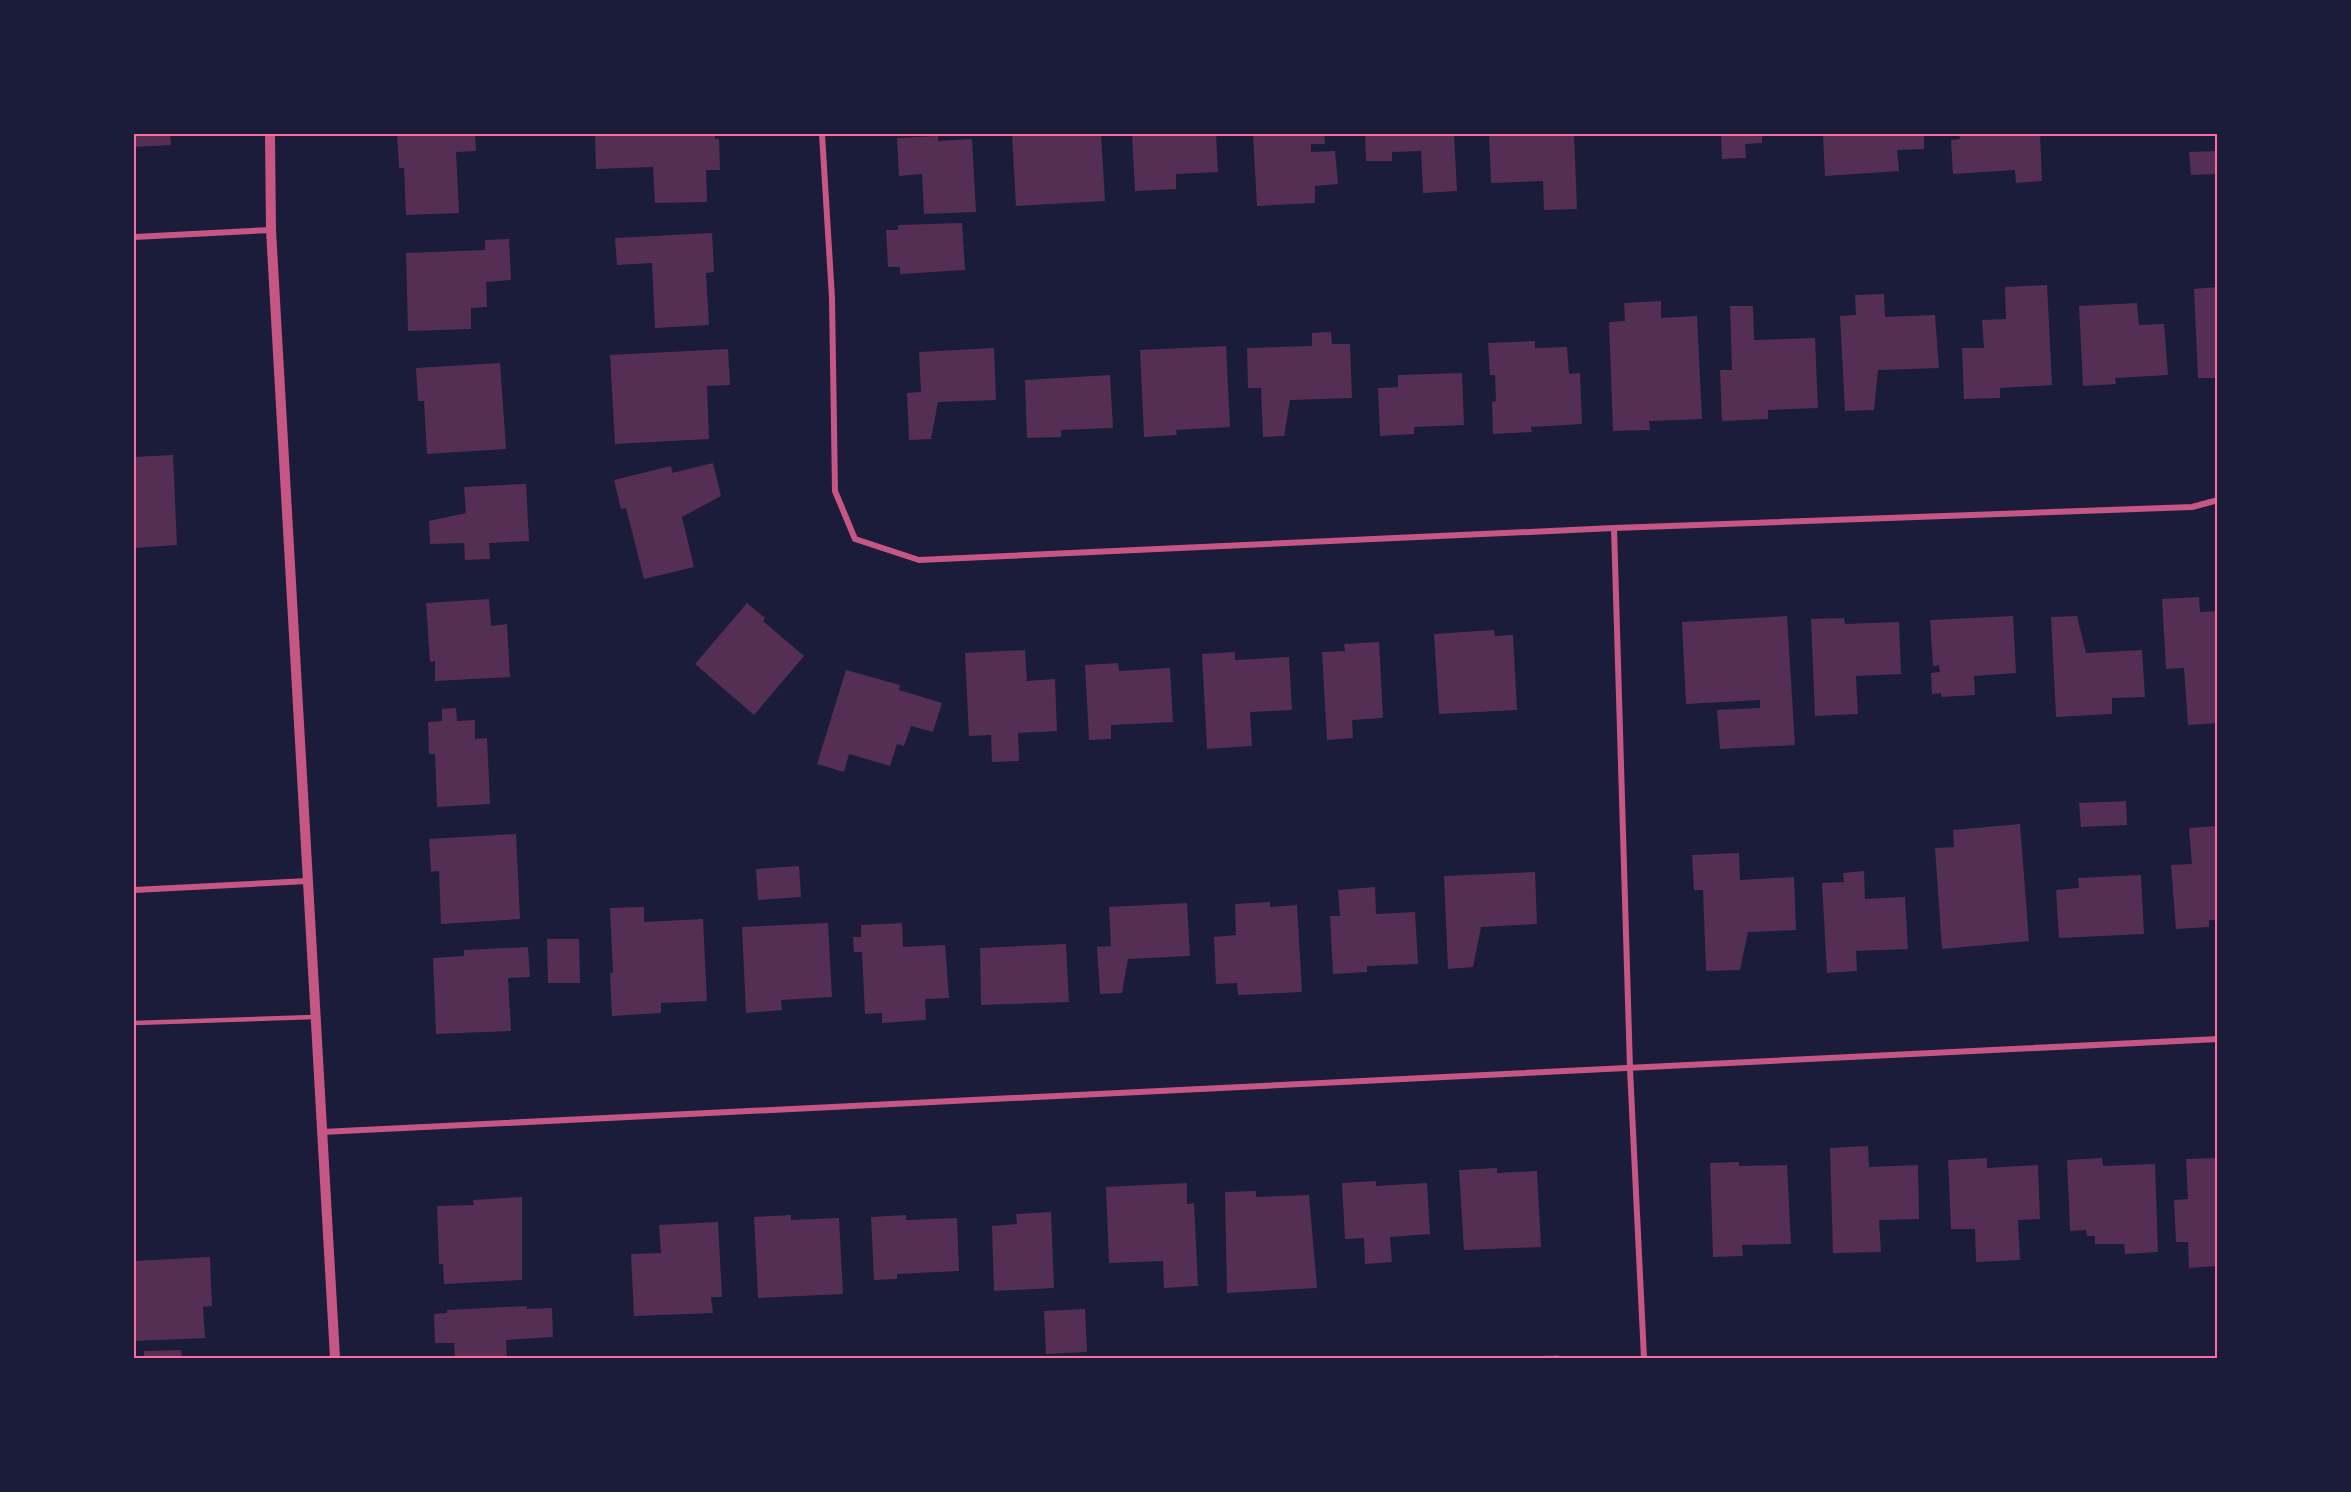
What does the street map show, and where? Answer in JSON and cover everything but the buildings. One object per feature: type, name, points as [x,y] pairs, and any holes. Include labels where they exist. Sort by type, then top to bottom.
[{"type":"street","points":[[270,134],[271,230],[334,1359]]},
{"type":"street","points":[[822,134],[832,298],[835,491],[855,539],[919,560],[1614,528],[2192,507],[2217,500]]},
{"type":"street","points":[[134,237],[271,230]]},
{"type":"street","points":[[1614,528],[1630,1070],[1644,1359]]},
{"type":"street","points":[[134,890],[307,881]]},
{"type":"street","points":[[322,1132],[1630,1070],[2217,1039]]},
{"type":"lane","points":[[134,1023],[314,1017]]}]
